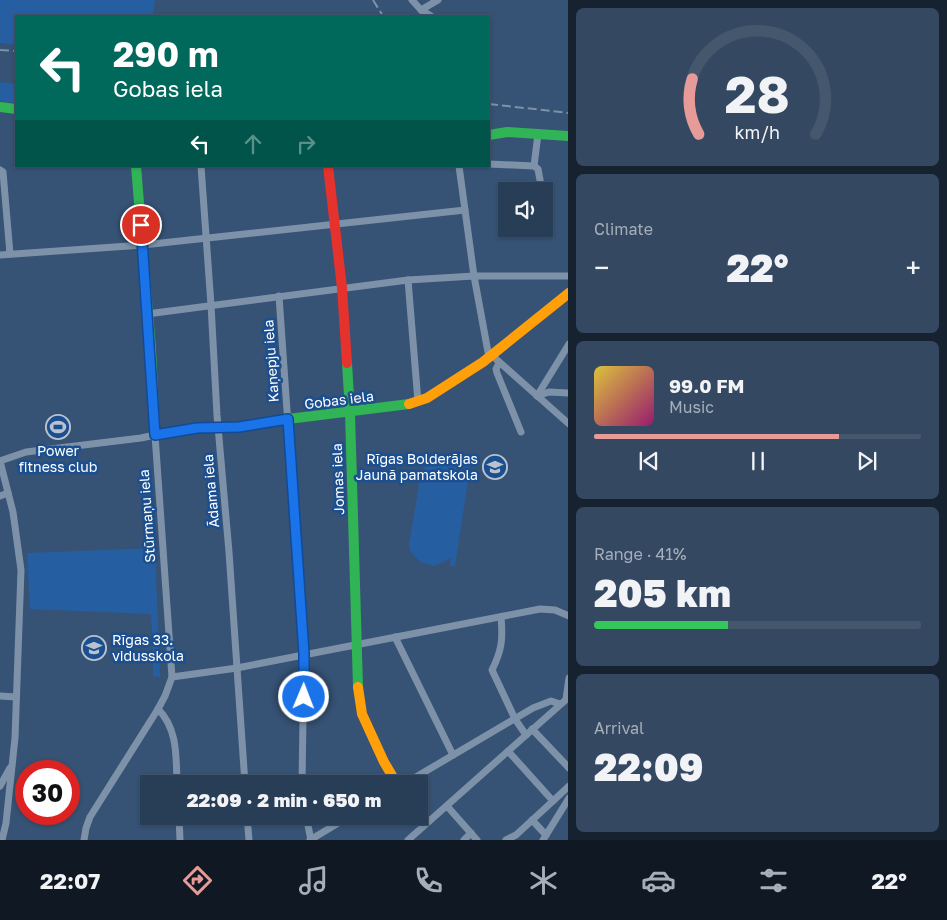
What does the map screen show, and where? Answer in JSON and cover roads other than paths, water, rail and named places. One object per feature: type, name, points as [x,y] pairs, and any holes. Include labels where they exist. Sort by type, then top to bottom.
[{"type":"street","points":[[412,0],[421,10],[429,15]]},
{"type":"street","points":[[421,10],[438,0]]},
{"type":"street","points":[[0,107],[15,109]]},
{"type":"street","points":[[490,135],[507,132],[568,136]]},
{"type":"street","points":[[534,166],[538,134]]},
{"type":"street","points":[[490,164],[534,166],[538,169],[540,182]]},
{"type":"street","name":"Stūrmaņu iela","points":[[84,840],[90,817],[158,709],[172,676],[136,167]]},
{"type":"street","name":"Ādama iela","points":[[201,167],[217,415],[244,775]]},
{"type":"street","name":"Jomas iela","points":[[328,167],[342,288],[350,412],[358,687],[362,714],[392,775]]},
{"type":"street","points":[[458,167],[486,346],[491,356],[568,424]]},
{"type":"street","points":[[0,170],[3,172],[10,254]]},
{"type":"street","points":[[0,255],[143,245],[465,210]]},
{"type":"street","points":[[147,314],[408,280],[474,276],[568,276]]},
{"type":"street","points":[[408,280],[418,402]]},
{"type":"street","name":"Gobas iela","points":[[0,461],[26,452],[141,438],[197,428],[219,429],[404,406],[418,402],[458,379],[491,356],[568,292]]},
{"type":"street","name":"Kaņepju iela","points":[[279,296],[304,654],[302,775]]},
{"type":"street","points":[[537,396],[568,344]]},
{"type":"street","points":[[499,363],[496,369],[497,374],[521,432]]},
{"type":"street","points":[[537,396],[549,392],[568,393]]},
{"type":"street","points":[[0,461],[13,512],[21,570],[15,738],[3,809],[2,840]]},
{"type":"street","points":[[0,496],[8,493]]},
{"type":"street","points":[[172,676],[237,668],[540,609],[555,610],[568,616]]},
{"type":"street","points":[[501,617],[503,636],[501,650],[492,670],[515,719],[526,735]]},
{"type":"street","points":[[395,637],[453,755]]},
{"type":"street","points":[[408,840],[567,698],[568,678]]},
{"type":"street","points":[[0,696],[16,697]]},
{"type":"street","points":[[419,775],[544,704],[551,701],[560,704]]},
{"type":"street","points":[[158,709],[166,717],[174,737],[176,775]]},
{"type":"street","points":[[532,729],[568,768]]},
{"type":"street","points":[[508,751],[553,801]]},
{"type":"street","points":[[0,786],[12,763]]},
{"type":"street","points":[[506,840],[516,835],[568,786]]},
{"type":"street","points":[[532,820],[544,838],[568,798]]},
{"type":"street","points":[[447,806],[477,840]]},
{"type":"street","points":[[179,825],[180,840]]},
{"type":"street","points":[[248,825],[249,840]]},
{"type":"street","points":[[308,825],[310,840],[335,825]]},
{"type":"street","points":[[464,840],[471,833]]},
{"type":"railway","points":[[373,0],[382,15]]},
{"type":"railway","points":[[0,50],[15,51]]},
{"type":"railway","points":[[490,104],[568,113]]},
{"type":"place","name":"Power fitness club","points":[[58,427]]},
{"type":"place","name":"Rīgas Bolderājas Jaunā pamatskola","points":[[495,467]]},
{"type":"place","name":"Rīgas 33. vidusskola","points":[[94,648]]}]
